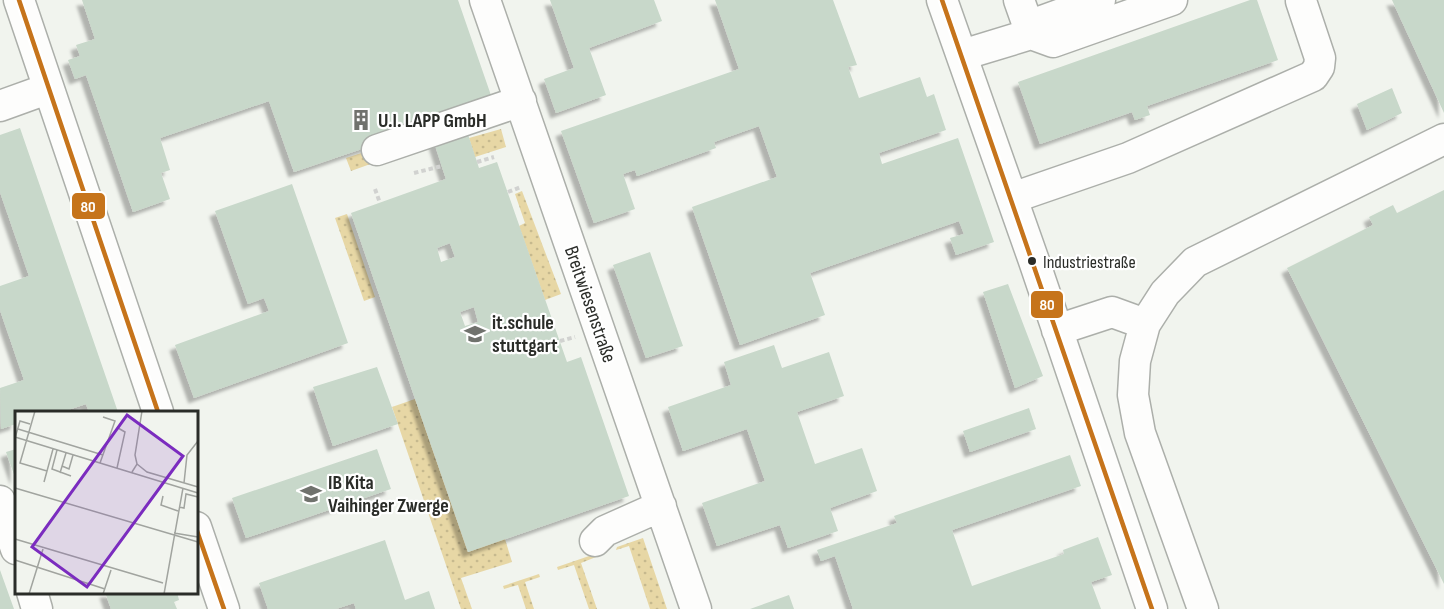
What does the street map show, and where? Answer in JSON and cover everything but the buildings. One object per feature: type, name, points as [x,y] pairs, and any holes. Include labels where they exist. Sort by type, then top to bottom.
[{"type":"street","points":[[19,0],[47,89],[158,411]]},
{"type":"street","name":"Breitwiesenstraße","points":[[485,0],[696,609]]},
{"type":"street","points":[[942,0],[1152,609]]},
{"type":"street","points":[[962,55],[1059,0]]},
{"type":"street","points":[[1025,18],[1100,0]]},
{"type":"street","points":[[1025,18],[1053,42],[1172,0]]},
{"type":"street","points":[[1012,198],[1106,173],[1313,76],[1320,67],[1320,58],[1301,1]]},
{"type":"street","points":[[0,106],[47,89]]},
{"type":"street","points":[[377,150],[521,101]]},
{"type":"street","points":[[1203,609],[1140,433],[1133,395],[1135,360],[1145,324],[1165,292],[1195,262],[1444,139]]},
{"type":"street","points":[[1057,330],[1112,312],[1145,324]]},
{"type":"street","points":[[0,501],[15,546]]},
{"type":"street","points":[[198,533],[224,609]]},
{"type":"street","points":[[33,594],[37,609]]},
{"type":"path","points":[[477,162],[494,157]]},
{"type":"path","points":[[414,174],[442,166]]},
{"type":"path","points":[[508,192],[521,187]]},
{"type":"path","points":[[375,189],[380,203]]},
{"type":"path","points":[[560,341],[575,337]]},
{"type":"shaded area","points":[[501,129],[506,147],[475,157],[469,138]]},
{"type":"shaded area","points":[[371,150],[376,162],[351,171],[346,158]]},
{"type":"shaded area","points":[[522,191],[561,294],[545,300],[519,226],[525,223],[515,194]]},
{"type":"shaded area","points":[[347,214],[375,297],[364,301],[335,218]]},
{"type":"shaded area","points":[[415,399],[468,552],[505,539],[512,562],[461,578],[472,609],[461,609],[392,407]]},
{"type":"shaded area","points":[[643,538],[667,609],[650,609],[629,546],[616,550],[617,547]]},
{"type":"shaded area","points":[[595,554],[596,557],[581,563],[597,609],[589,609],[574,565],[558,570],[557,567]]},
{"type":"shaded area","points":[[539,574],[540,577],[525,582],[534,609],[526,609],[518,585],[504,589],[503,586]]},
{"type":"transit line","name":"80","points":[[19,0],[158,411]]},
{"type":"transit line","name":"80","points":[[942,0],[1152,609]]},
{"type":"transit line","name":"80","points":[[198,534],[224,609]]},
{"type":"place","name":"U.I. LAPP GmbH","points":[[361,120]]},
{"type":"place","name":"Industriestraße","points":[[1032,261]]},
{"type":"place","name":"it.schule stuttgart","points":[[475,334]]},
{"type":"place","name":"IB Kita Vaihinger Zwerge","points":[[311,494]]}]
